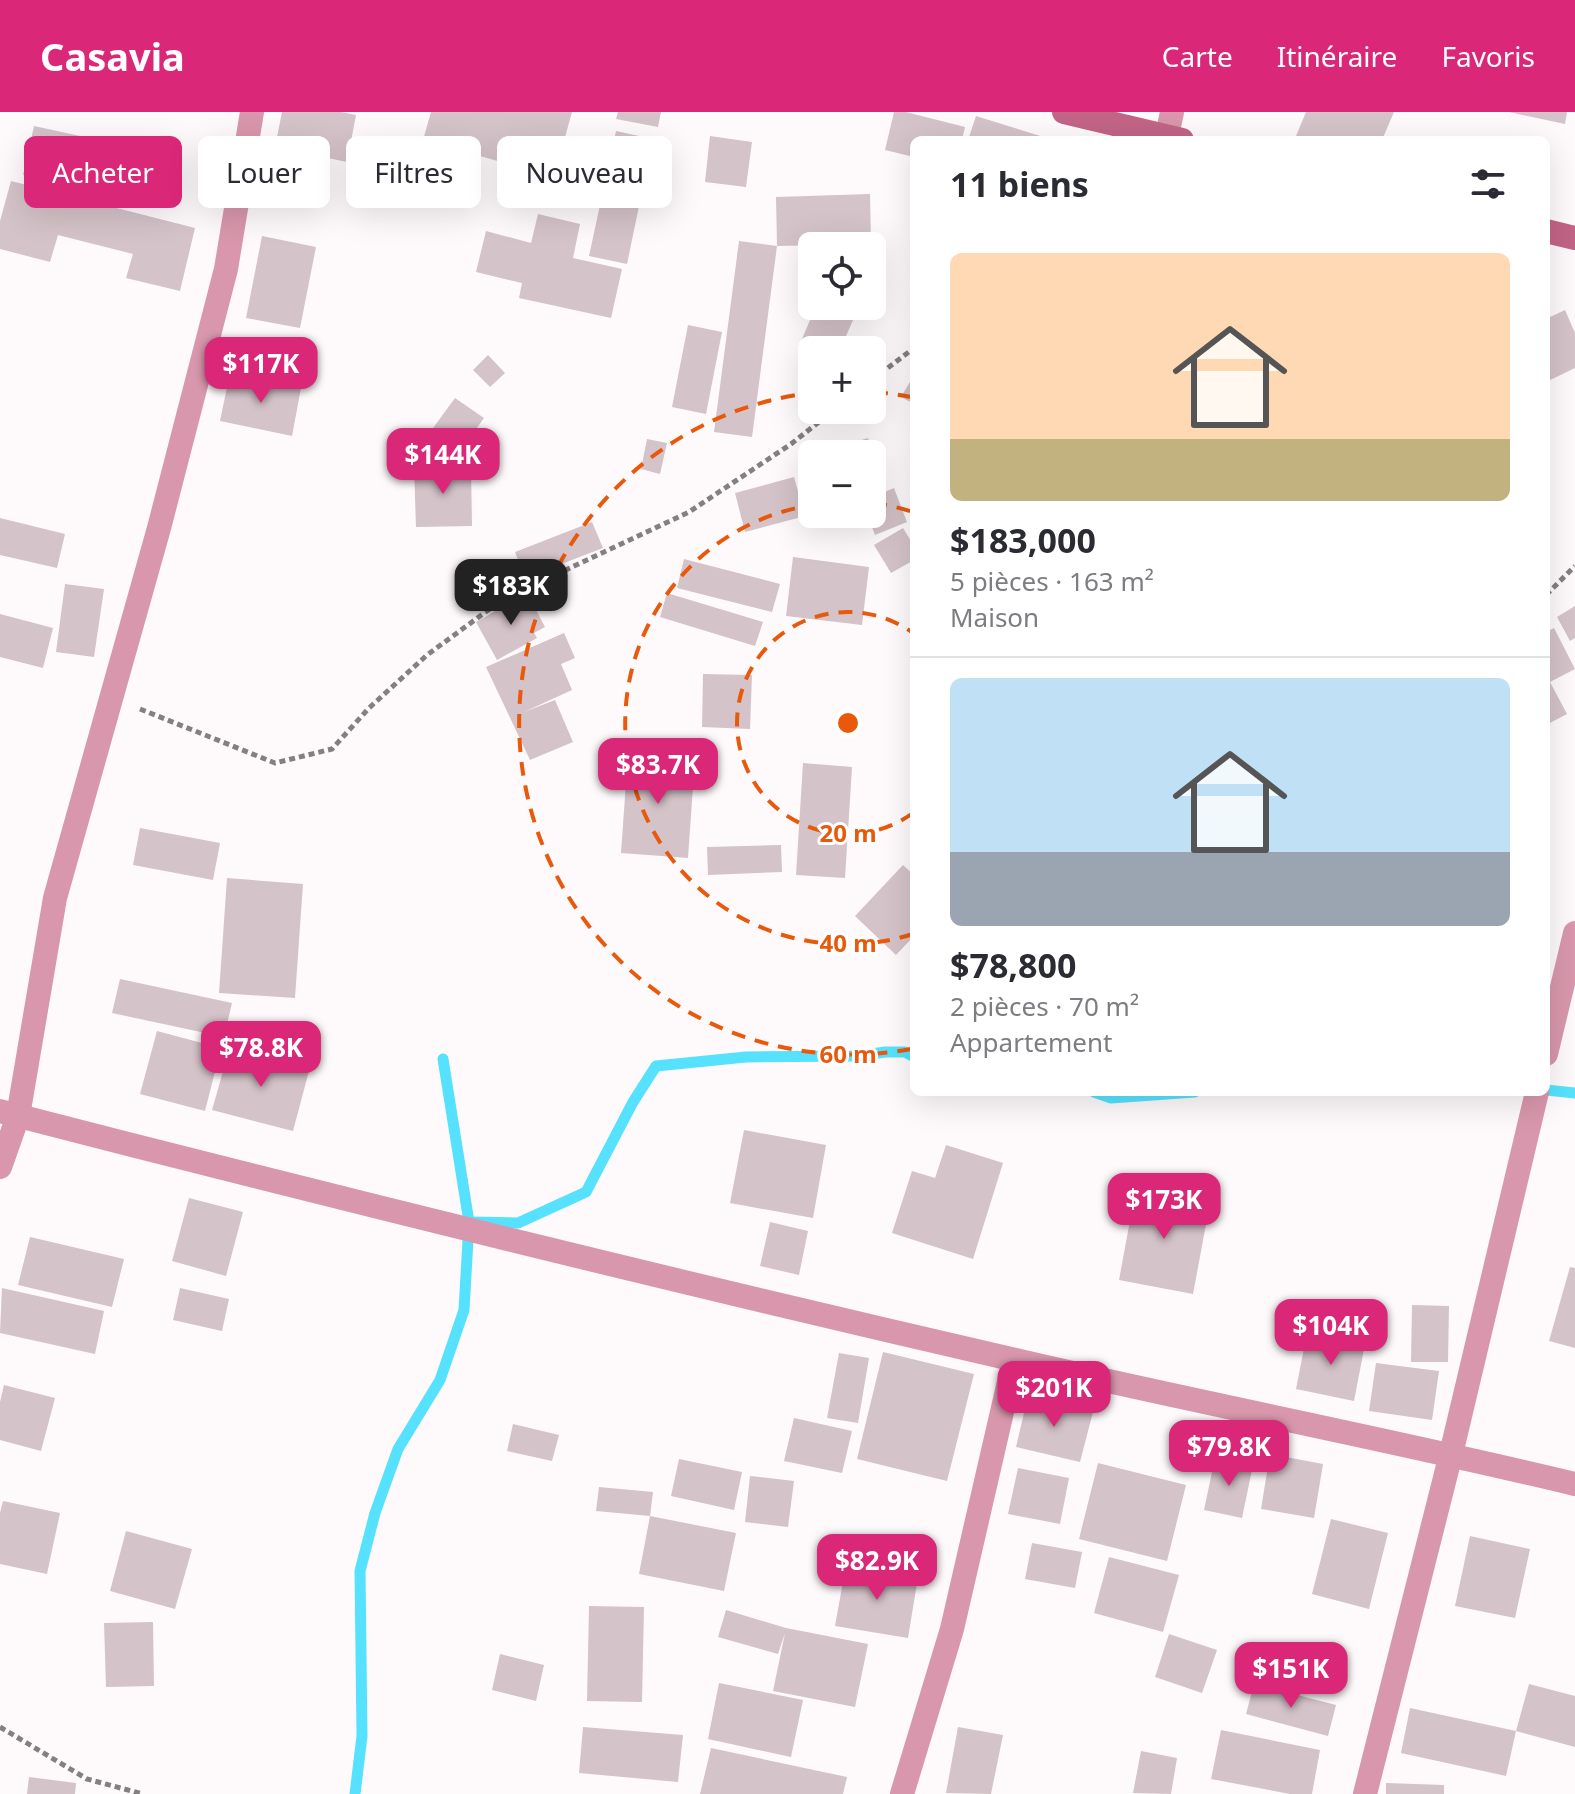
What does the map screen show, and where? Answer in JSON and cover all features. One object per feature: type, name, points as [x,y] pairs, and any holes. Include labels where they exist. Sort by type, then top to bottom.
[{"type":"street","points":[[0,1167],[55,898],[159,528],[226,269],[252,112]]},
{"type":"street","points":[[1064,112],[1166,136]]},
{"type":"street","points":[[1172,112],[1175,136]]},
{"type":"street","points":[[1550,232],[1575,238]]},
{"type":"street","points":[[1550,1037],[1575,933]]},
{"type":"street","points":[[1365,1794],[1451,1454],[1536,1096]]},
{"type":"street","points":[[9,1114],[620,1267],[1014,1360],[1451,1454],[1575,1484]]},
{"type":"street","points":[[902,1794],[952,1629],[1014,1360]]},
{"type":"path","points":[[886,369],[910,351]]},
{"type":"path","points":[[112,697],[275,763],[332,749],[369,708],[427,655],[502,600],[689,512],[816,424]]},
{"type":"path","points":[[1550,591],[1575,566]]},
{"type":"path","points":[[0,1727],[87,1779],[143,1794]]},
{"type":"building","points":[[282,112],[356,115],[352,136],[346,136],[346,162],[330,158],[330,136],[277,136]]},
{"type":"building","points":[[431,112],[572,112],[565,136],[497,136],[497,161],[481,156],[481,136],[424,136]]},
{"type":"building","points":[[618,112],[661,112],[658,127],[616,119]]},
{"type":"building","points":[[894,112],[906,112],[965,127],[963,136],[910,136],[910,156],[885,150]]},
{"type":"building","points":[[1306,112],[1394,112],[1384,136],[1296,136]]},
{"type":"building","points":[[1509,112],[1567,112],[1565,124]]},
{"type":"building","points":[[976,116],[1040,136],[969,136]]},
{"type":"building","points":[[34,126],[80,136],[32,136]]},
{"type":"building","points":[[616,131],[639,136],[615,136]]},
{"type":"building","points":[[710,136],[752,142],[746,187],[705,182]]},
{"type":"building","points":[[11,181],[24,184],[24,208],[117,208],[195,228],[180,291],[126,278],[133,254],[58,235],[50,262],[0,249],[0,221]]},
{"type":"building","points":[[870,194],[871,232],[798,232],[798,246],[777,246],[776,197]]},
{"type":"building","points":[[599,208],[639,208],[627,264],[589,256]]},
{"type":"building","points":[[538,214],[580,224],[573,258],[622,269],[611,318],[519,298],[522,283],[476,272],[486,231],[531,243]]},
{"type":"building","points":[[262,236],[316,247],[300,328],[246,318]]},
{"type":"building","points":[[739,241],[777,246],[752,437],[714,432]]},
{"type":"building","points":[[1565,310],[1575,333],[1575,368],[1550,380],[1550,317]]},
{"type":"building","points":[[810,320],[853,320],[846,336],[803,336]]},
{"type":"building","points":[[688,325],[722,332],[706,414],[672,407]]},
{"type":"building","points":[[488,355],[505,373],[490,387],[473,370]]},
{"type":"building","points":[[230,373],[301,388],[292,436],[220,421]]},
{"type":"building","points":[[910,382],[910,402],[901,397]]},
{"type":"building","points":[[455,398],[484,418],[456,457],[428,435]]},
{"type":"building","points":[[647,439],[667,443],[660,474],[641,469]]},
{"type":"building","points":[[471,466],[472,526],[416,527],[414,467]]},
{"type":"building","points":[[794,477],[798,491],[798,518],[745,532],[735,493]]},
{"type":"building","points":[[894,488],[907,522],[875,535],[872,528],[886,528],[886,491]]},
{"type":"building","points":[[0,518],[65,534],[57,568],[0,555]]},
{"type":"building","points":[[592,522],[603,548],[525,578],[515,552]]},
{"type":"building","points":[[903,528],[910,539],[910,562],[891,573],[874,545]]},
{"type":"building","points":[[793,557],[869,567],[862,625],[786,616]]},
{"type":"building","points":[[684,559],[780,584],[772,612],[677,588]]},
{"type":"building","points":[[65,584],[104,589],[94,657],[56,652]]},
{"type":"building","points":[[527,593],[545,627],[534,633],[537,638],[497,660],[476,622]]},
{"type":"building","points":[[667,593],[763,622],[755,646],[660,617]]},
{"type":"building","points":[[1575,606],[1575,638],[1570,641],[1557,617]]},
{"type":"building","points":[[0,614],[53,628],[43,668],[0,657]]},
{"type":"building","points":[[1554,628],[1575,669],[1550,682],[1550,630]]},
{"type":"building","points":[[564,633],[575,658],[561,664],[572,690],[524,712],[555,700],[573,742],[530,760],[486,667]]},
{"type":"building","points":[[703,674],[752,675],[750,729],[702,727]]},
{"type":"building","points":[[1550,682],[1567,714],[1550,723]]},
{"type":"building","points":[[628,754],[695,758],[688,858],[621,853]]},
{"type":"building","points":[[803,763],[852,767],[845,878],[796,875]]},
{"type":"building","points":[[140,828],[220,843],[213,880],[133,865]]},
{"type":"building","points":[[781,845],[782,872],[708,875],[707,847]]},
{"type":"building","points":[[903,865],[910,871],[910,940],[896,955],[855,916]]},
{"type":"building","points":[[227,878],[303,884],[295,998],[219,993]]},
{"type":"building","points":[[120,979],[232,1003],[224,1037],[112,1013]]},
{"type":"building","points":[[157,1031],[221,1048],[205,1111],[140,1094]]},
{"type":"building","points":[[230,1047],[310,1067],[293,1131],[212,1110]]},
{"type":"building","points":[[744,1130],[826,1145],[813,1218],[730,1203]]},
{"type":"building","points":[[946,1145],[1003,1163],[973,1259],[892,1233],[912,1171],[935,1178]]},
{"type":"building","points":[[1136,1188],[1210,1203],[1193,1294],[1119,1280]]},
{"type":"building","points":[[189,1198],[243,1212],[226,1276],[172,1261]]},
{"type":"building","points":[[770,1222],[808,1231],[799,1275],[760,1266]]},
{"type":"building","points":[[30,1237],[124,1259],[112,1307],[18,1285]]},
{"type":"building","points":[[1570,1267],[1575,1268],[1575,1348],[1549,1341]]},
{"type":"building","points":[[2,1288],[104,1311],[95,1354],[0,1333]]},
{"type":"building","points":[[180,1288],[229,1299],[222,1331],[173,1320]]},
{"type":"building","points":[[1412,1305],[1449,1306],[1448,1362],[1411,1362]]},
{"type":"building","points":[[1307,1333],[1365,1344],[1354,1401],[1296,1389]]},
{"type":"building","points":[[883,1352],[974,1374],[947,1481],[857,1459]]},
{"type":"building","points":[[839,1353],[869,1358],[858,1423],[827,1418]]},
{"type":"building","points":[[1376,1363],[1439,1371],[1432,1420],[1369,1411]]},
{"type":"building","points":[[4,1385],[55,1398],[41,1451],[0,1440],[0,1402]]},
{"type":"building","points":[[1028,1396],[1093,1412],[1080,1462],[1016,1447]]},
{"type":"building","points":[[794,1418],[852,1431],[842,1473],[784,1461]]},
{"type":"building","points":[[513,1424],[559,1435],[552,1461],[507,1451]]},
{"type":"building","points":[[1270,1454],[1323,1464],[1314,1518],[1261,1509]]},
{"type":"building","points":[[1215,1458],[1253,1465],[1242,1518],[1204,1510]]},
{"type":"building","points":[[679,1459],[742,1472],[734,1510],[671,1496]]},
{"type":"building","points":[[1098,1463],[1186,1485],[1167,1561],[1079,1539]]},
{"type":"building","points":[[1018,1468],[1069,1478],[1060,1524],[1008,1514]]},
{"type":"building","points":[[750,1476],[794,1481],[788,1527],[745,1522]]},
{"type":"building","points":[[599,1487],[653,1492],[650,1516],[596,1511]]},
{"type":"building","points":[[3,1501],[60,1513],[47,1574],[0,1564],[0,1513]]},
{"type":"building","points":[[650,1516],[736,1533],[724,1591],[639,1574]]},
{"type":"building","points":[[1331,1519],[1388,1533],[1369,1609],[1312,1594]]},
{"type":"building","points":[[126,1531],[192,1549],[175,1609],[110,1591]]},
{"type":"building","points":[[1470,1536],[1530,1549],[1515,1618],[1455,1606]]},
{"type":"building","points":[[1032,1543],[1082,1552],[1075,1588],[1025,1579]]},
{"type":"building","points":[[1109,1557],[1179,1575],[1163,1632],[1094,1613]]},
{"type":"building","points":[[846,1565],[918,1577],[908,1638],[835,1626]]},
{"type":"building","points":[[589,1606],[644,1607],[642,1702],[587,1701]]},
{"type":"building","points":[[726,1610],[786,1628],[868,1644],[855,1707],[773,1691],[785,1633],[778,1654],[718,1637]]},
{"type":"building","points":[[153,1622],[154,1686],[106,1687],[104,1623]]},
{"type":"building","points":[[1169,1634],[1217,1650],[1202,1693],[1155,1677]]},
{"type":"building","points":[[500,1654],[544,1665],[536,1701],[492,1690]]},
{"type":"building","points":[[719,1683],[803,1700],[791,1757],[708,1739]]},
{"type":"building","points":[[1254,1684],[1336,1705],[1328,1736],[1246,1714]]},
{"type":"building","points":[[1529,1684],[1575,1696],[1575,1747],[1516,1731]]},
{"type":"building","points":[[1410,1708],[1516,1731],[1506,1776],[1401,1753]]},
{"type":"building","points":[[583,1727],[683,1735],[678,1782],[579,1773]]},
{"type":"building","points":[[958,1727],[1003,1735],[991,1794],[946,1793]]},
{"type":"building","points":[[1221,1730],[1320,1750],[1312,1794],[1290,1794],[1211,1779]]},
{"type":"building","points":[[711,1748],[847,1777],[843,1794],[700,1794]]},
{"type":"building","points":[[1141,1751],[1177,1758],[1171,1794],[1133,1793]]},
{"type":"building","points":[[29,1777],[76,1783],[75,1794],[27,1794]]},
{"type":"building","points":[[1386,1783],[1444,1785],[1444,1794],[1386,1794]]},
{"type":"waterway","points":[[355,1794],[362,1736],[360,1571],[375,1513],[398,1449],[440,1380],[464,1310],[469,1222],[518,1223],[586,1192],[633,1102],[656,1066],[746,1057],[858,1056],[885,1052],[910,1055]]},
{"type":"waterway","points":[[443,1059],[469,1222]]},
{"type":"waterway","points":[[1550,1090],[1575,1093]]},
{"type":"waterway","points":[[1105,1096],[1139,1096]]}]
